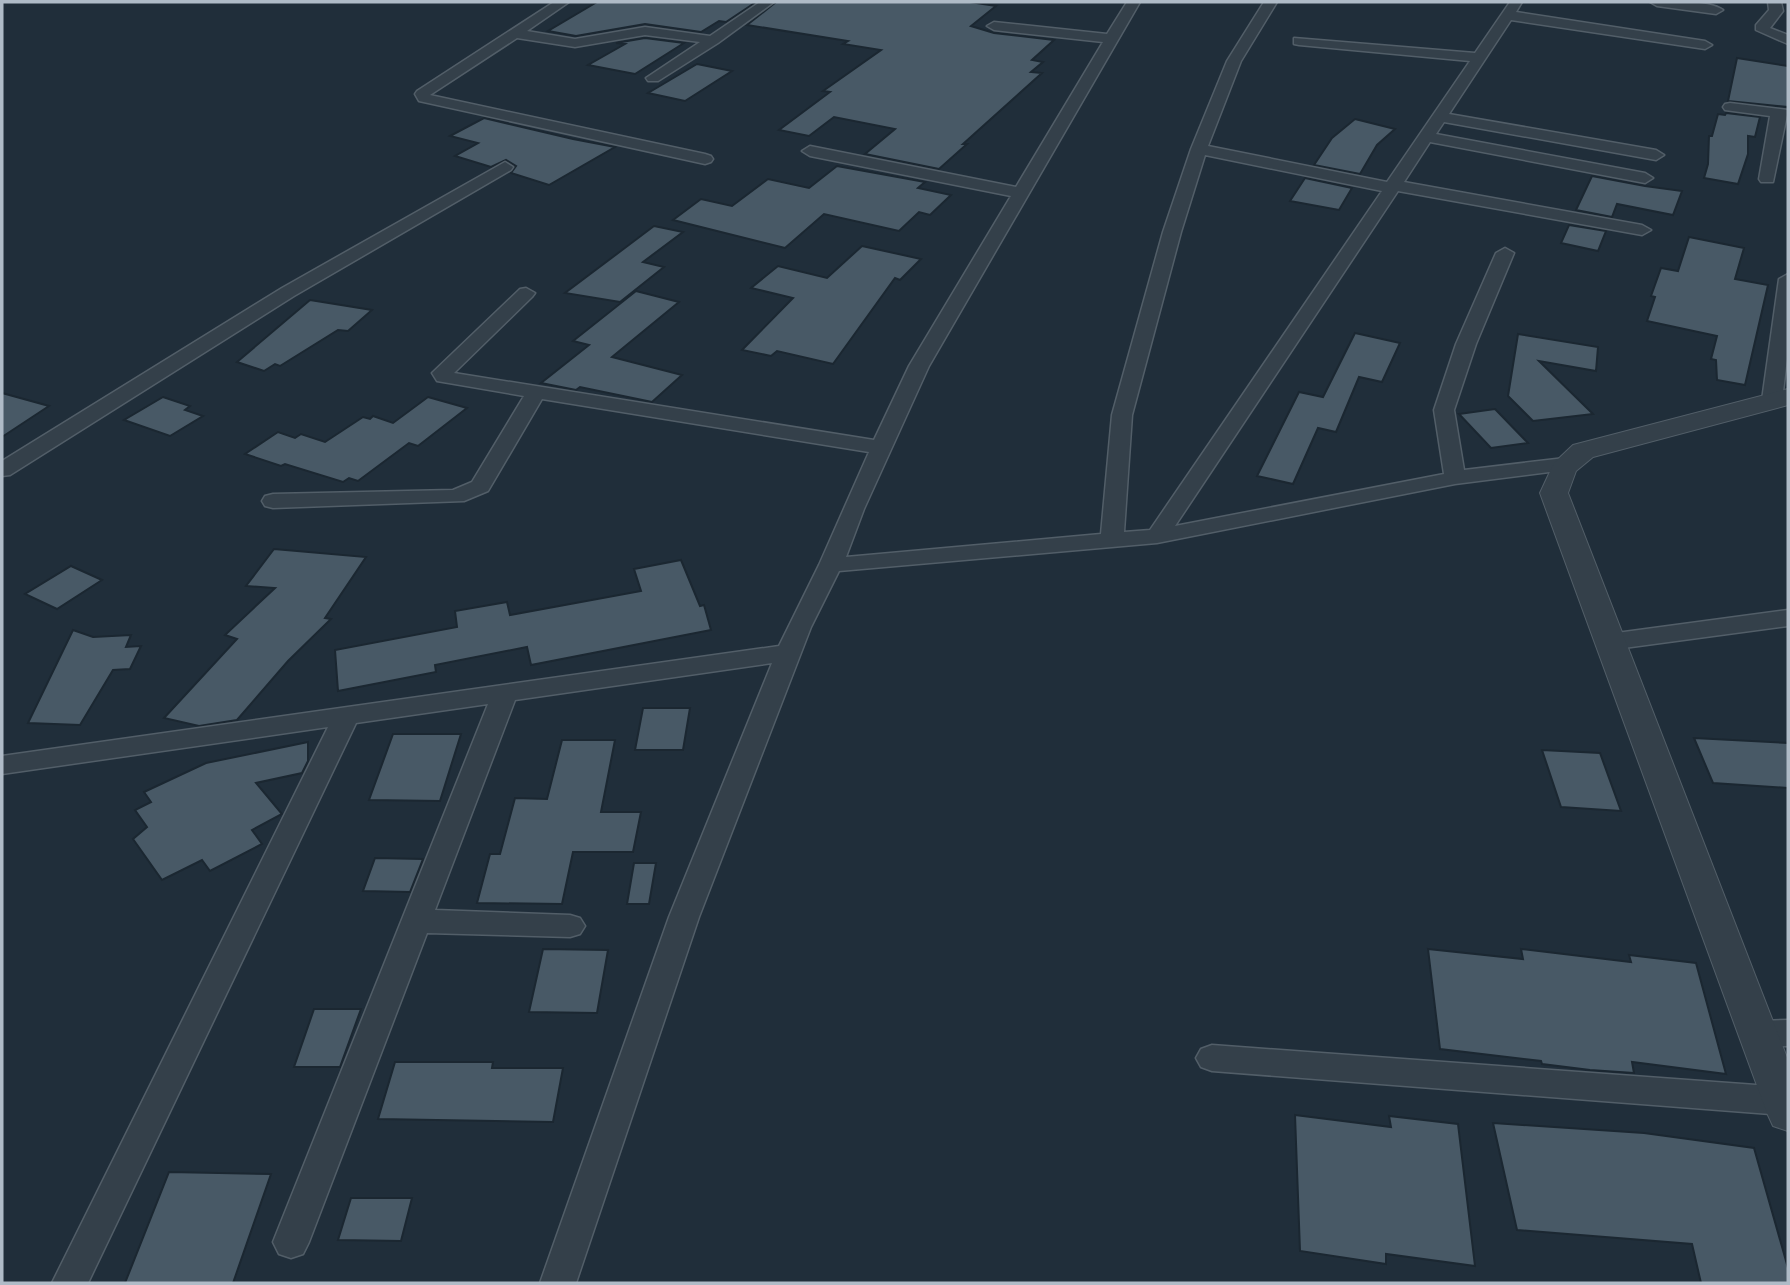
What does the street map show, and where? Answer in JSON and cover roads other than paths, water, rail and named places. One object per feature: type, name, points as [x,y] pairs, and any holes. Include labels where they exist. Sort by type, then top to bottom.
[{"type":"street","points":[[562,2],[422,94],[424,98],[705,159]]},
{"type":"street","points":[[653,79],[768,2]]},
{"type":"street","points":[[558,1283],[684,917],[799,627],[831,565],[853,509],[919,366],[1133,2]]},
{"type":"street","points":[[1112,540],[1122,415],[1172,232],[1199,149],[1234,61],[1269,2]]},
{"type":"street","points":[[1657,2],[1716,10]]},
{"type":"street","points":[[1774,2],[1776,11],[1763,30],[1788,40]]},
{"type":"street","points":[[1157,536],[1441,117],[1511,9],[1705,45]]},
{"type":"street","points":[[993,26],[1111,39]]},
{"type":"street","points":[[514,33],[575,43],[645,32],[713,40]]},
{"type":"street","points":[[1299,41],[1479,58]]},
{"type":"street","points":[[1730,107],[1783,113],[1767,179]]},
{"type":"street","points":[[1441,117],[1656,155]]},
{"type":"street","points":[[1428,136],[1645,178]]},
{"type":"street","points":[[1199,149],[1393,187],[1642,230]]},
{"type":"street","points":[[810,151],[1021,192]]},
{"type":"street","points":[[2,470],[288,292],[505,167]]},
{"type":"street","points":[[1455,478],[1444,410],[1466,344],[1505,253]]},
{"type":"street","points":[[1212,1058],[1786,1107],[1773,1033],[1609,642],[1554,493],[1558,476],[1565,464],[1583,451],[1780,398],[1788,279]]},
{"type":"street","points":[[526,293],[442,373],[444,377],[535,394],[882,448]]},
{"type":"street","points":[[273,501],[456,496],[469,492],[480,486],[535,394]]},
{"type":"street","points":[[831,565],[1157,536],[1455,478],[1565,464]]},
{"type":"street","points":[[1609,642],[1788,618]]},
{"type":"street","points":[[2,765],[789,653]]},
{"type":"street","points":[[291,1242],[505,694]]},
{"type":"street","points":[[70,1283],[347,715]]},
{"type":"street","points":[[416,921],[570,926]]}]
